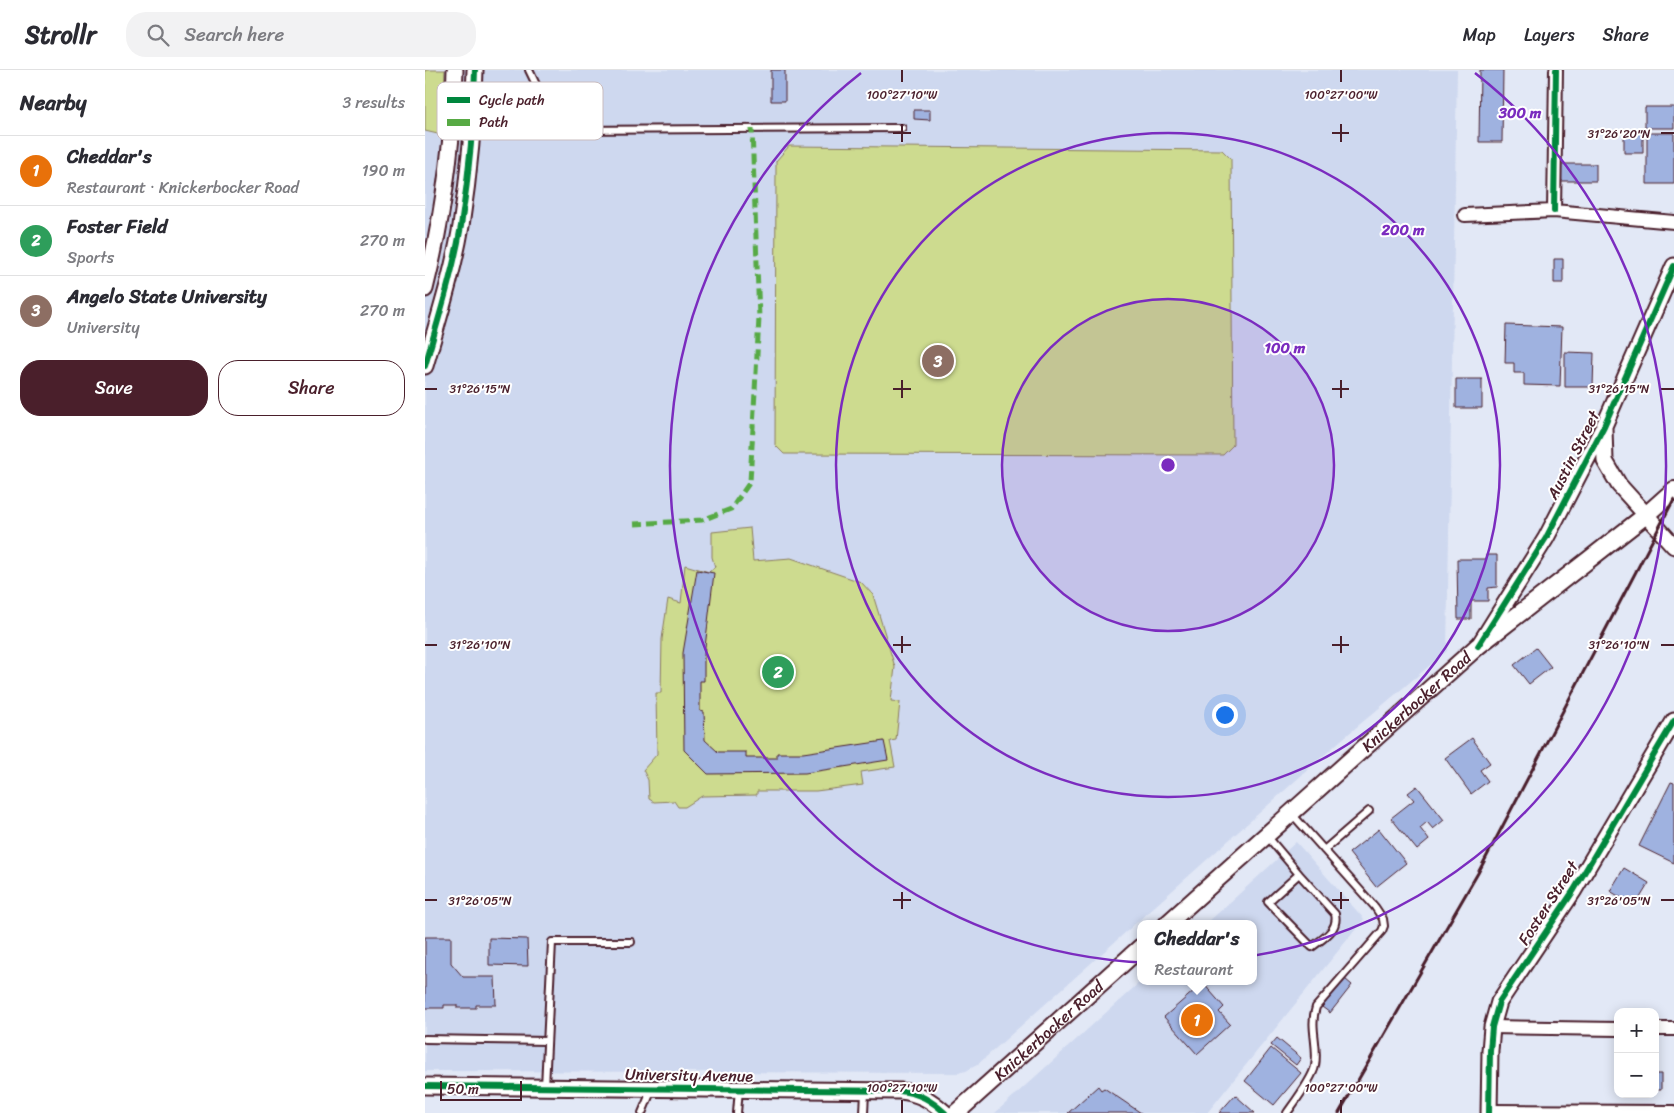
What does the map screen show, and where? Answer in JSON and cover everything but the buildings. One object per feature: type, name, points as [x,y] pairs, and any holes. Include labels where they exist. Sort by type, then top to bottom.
[{"type":"main road","name":"Knickerbocker Road","points":[[1171,920],[1478,646],[1646,515],[1674,490]]},
{"type":"main road","name":"Knickerbocker Road","points":[[956,1113],[1137,952]]},
{"type":"street","points":[[1554,211],[1557,70]]},
{"type":"street","points":[[425,289],[436,246],[448,174],[451,140]]},
{"type":"street","points":[[425,366],[460,227],[471,140]]},
{"type":"street","points":[[1465,215],[1554,211],[1674,222]]},
{"type":"street","name":"Austin Street","points":[[1478,646],[1546,538],[1604,426],[1674,266]]},
{"type":"street","points":[[1604,426],[1605,461],[1619,485],[1674,546]]},
{"type":"street","name":"Foster Street","points":[[1489,1112],[1492,1027],[1499,1002],[1574,890],[1674,721]]},
{"type":"street","points":[[1492,1027],[1614,1029]]},
{"type":"street","points":[[1659,1029],[1674,1029]]},
{"type":"street","name":"University Avenue","points":[[425,1086],[900,1090],[916,1092],[934,1102],[945,1113]]},
{"type":"street","points":[[1489,1112],[1674,1112]]},
{"type":"lane","points":[[529,70],[535,82]]},
{"type":"lane","points":[[603,130],[902,128]]},
{"type":"lane","points":[[1324,850],[1369,811]]},
{"type":"lane","points":[[1287,1113],[1315,1068],[1313,1015],[1316,1007],[1368,948],[1384,926],[1383,919],[1375,907],[1291,813]]},
{"type":"lane","points":[[1267,835],[1335,914],[1337,921],[1335,927],[1312,948],[1268,902],[1299,874]]},
{"type":"lane","points":[[545,1087],[552,942],[631,942]]},
{"type":"lane","points":[[425,1039],[547,1041]]},
{"type":"lane","points":[[642,1113],[653,1088]]},
{"type":"lane","points":[[737,1113],[739,1089]]},
{"type":"lane","points":[[864,1113],[865,1090]]},
{"type":"shaded area","points":[[425,70],[1457,70],[1447,651],[1340,741],[1139,920],[1137,920],[1137,922],[977,1065],[966,1071],[957,1073],[425,1071]]},
{"type":"shaded area","points":[[1296,842],[1364,919],[1207,1113],[995,1113],[1137,985],[1257,985],[1257,920],[1210,920]]},
{"type":"green space","points":[[425,70],[445,70],[444,82],[437,82],[437,134],[425,131]]},
{"type":"green space","points":[[789,146],[1222,150],[1231,159],[1233,445],[1223,455],[784,454],[775,445],[776,161]]},
{"type":"green space","points":[[750,528],[753,561],[791,558],[861,582],[873,595],[895,667],[891,701],[900,702],[896,740],[890,741],[895,767],[861,772],[863,785],[816,791],[757,791],[757,795],[702,796],[685,807],[678,807],[674,801],[654,802],[649,799],[648,780],[643,770],[657,754],[656,693],[661,693],[662,639],[668,599],[681,603],[685,565],[709,572],[715,567],[712,557],[712,532]]},
{"type":"railway","points":[[1339,1113],[1478,873],[1674,499]]},
{"type":"marked path","points":[[634,524],[702,520],[731,509],[750,482],[759,318],[752,129]]},
{"type":"cycle path","points":[[475,70],[475,82]]},
{"type":"cycle path","points":[[1554,211],[1556,70]]},
{"type":"cycle path","points":[[425,366],[458,244],[472,140]]},
{"type":"cycle path","points":[[1478,646],[1546,538],[1604,426],[1674,266]]},
{"type":"cycle path","points":[[1489,1113],[1492,1027],[1499,1002],[1574,890],[1674,721]]},
{"type":"cycle path","points":[[425,1086],[900,1091],[913,1093],[924,1098],[935,1104],[945,1113]]},
{"type":"place","name":"Angelo State University","points":[[938,361]]},
{"type":"place","name":"Foster Field","points":[[778,672]]},
{"type":"place","name":"Cheddar's","points":[[1197,1020]]}]
